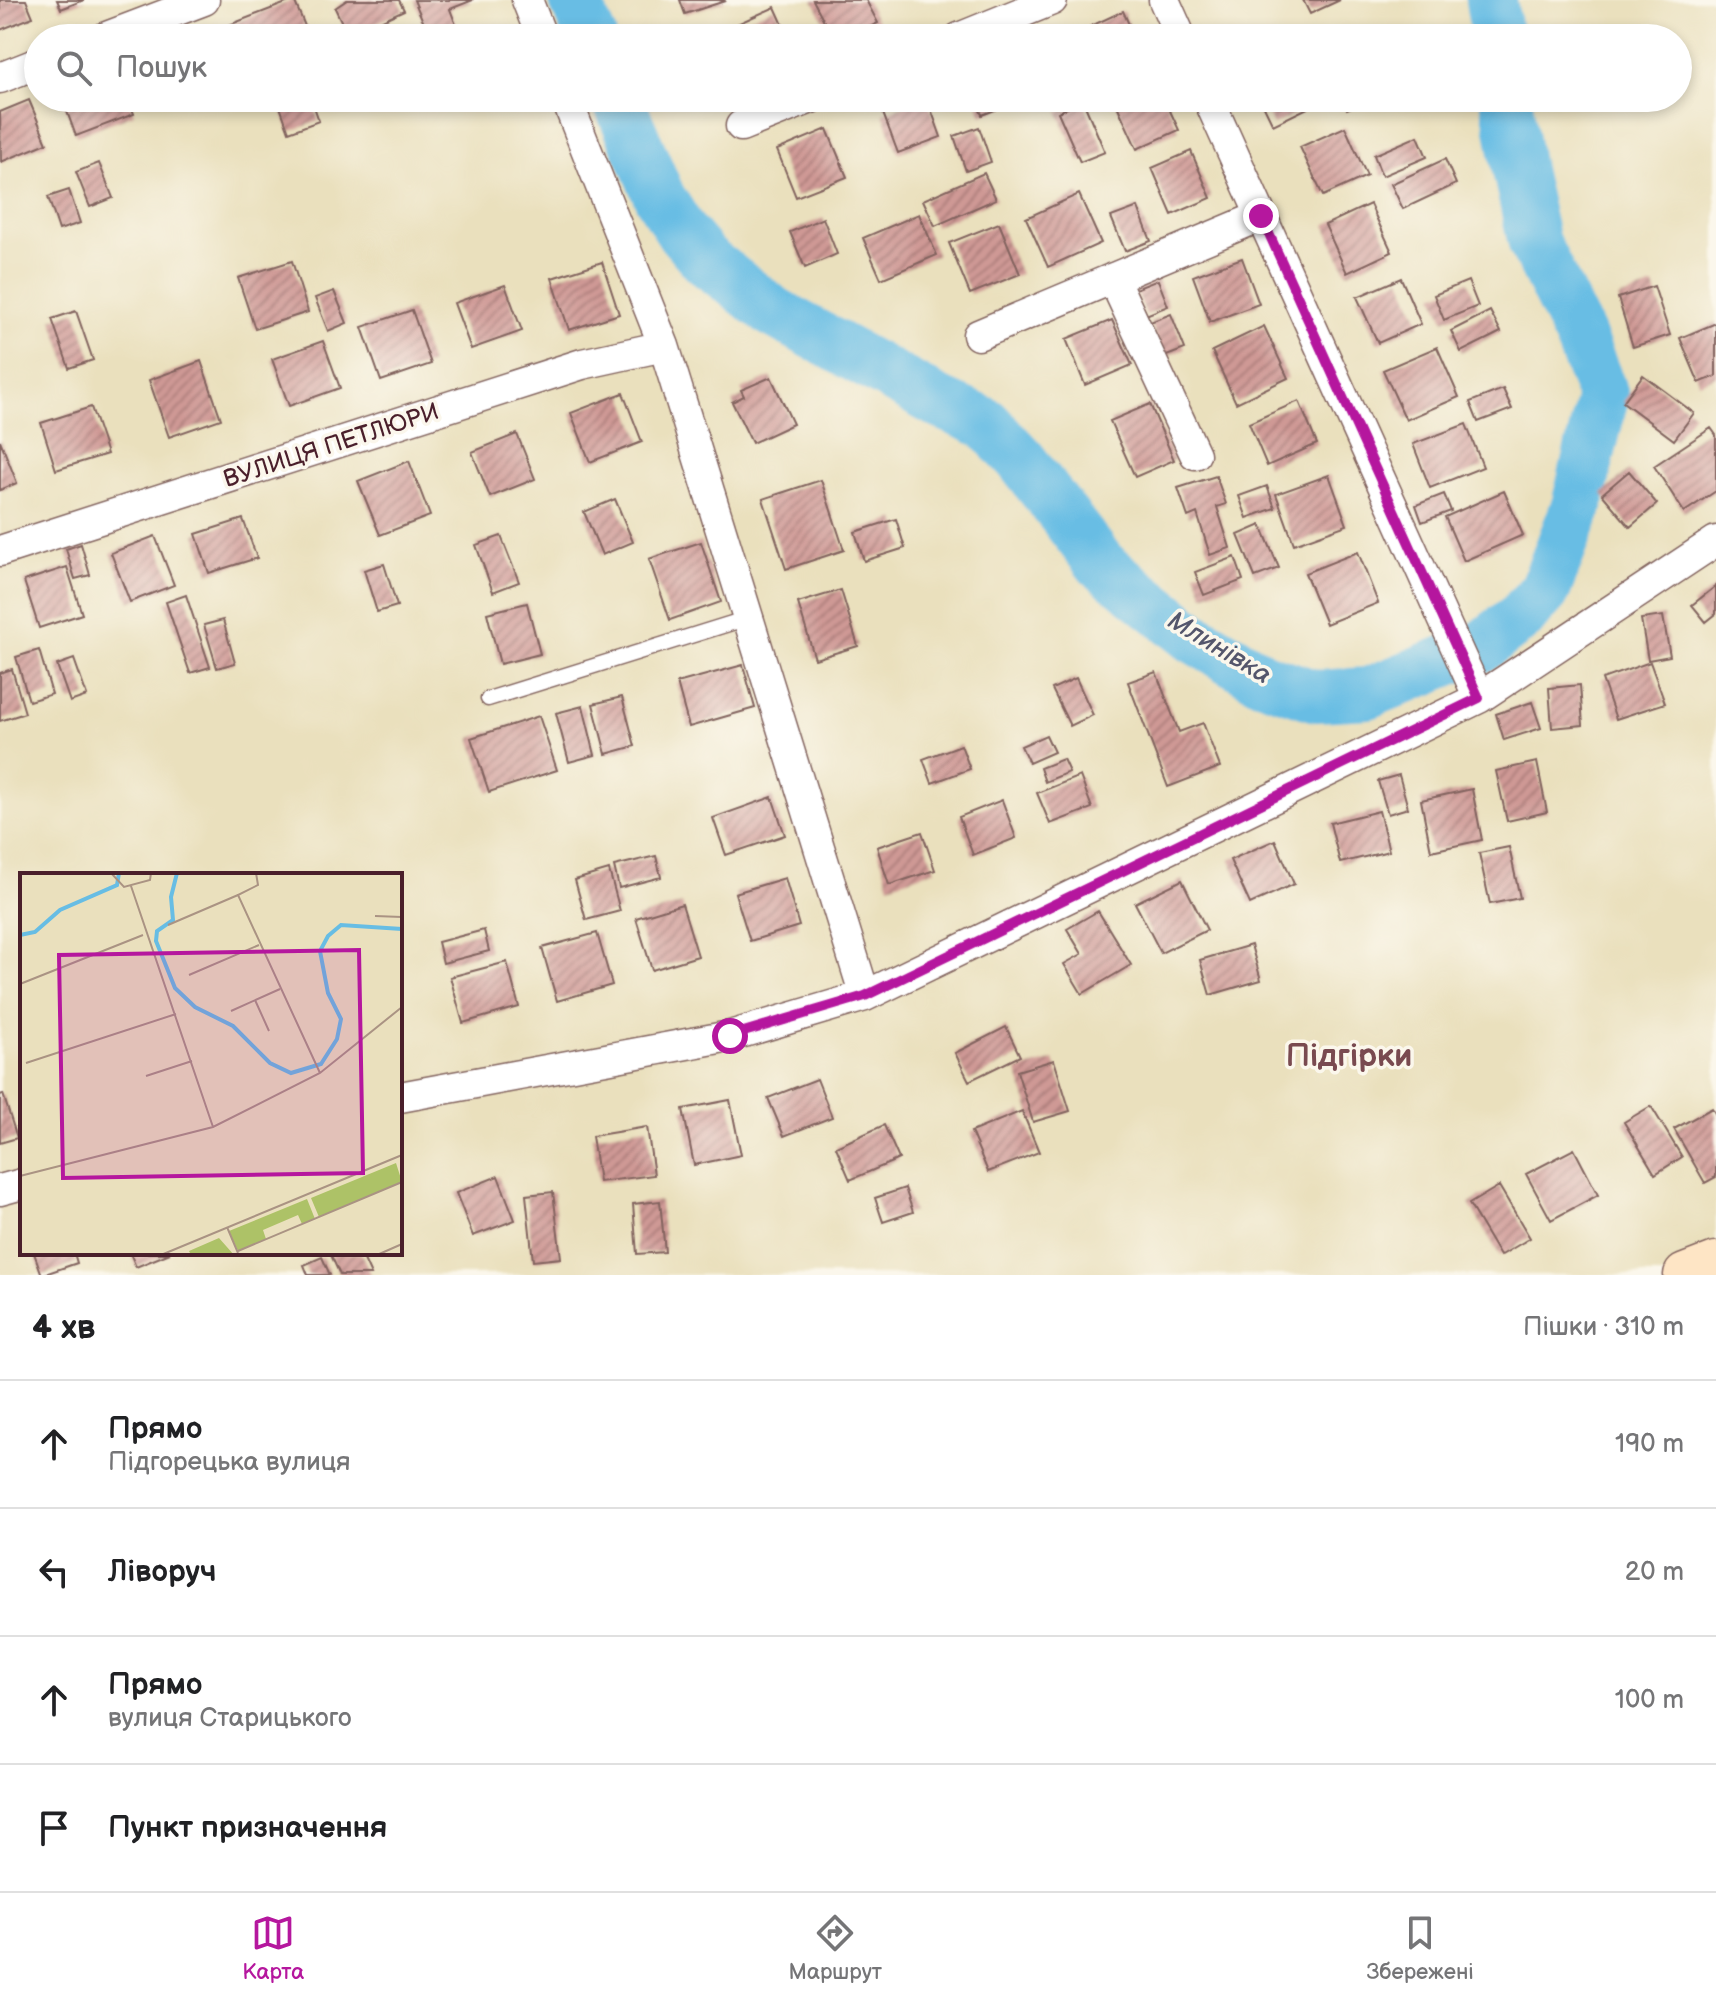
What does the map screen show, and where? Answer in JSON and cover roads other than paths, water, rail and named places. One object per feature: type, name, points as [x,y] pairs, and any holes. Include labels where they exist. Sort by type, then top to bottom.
[{"type":"main road","points":[[1685,1275],[1716,1263]]},
{"type":"street","points":[[141,24],[204,0]]},
{"type":"street","points":[[527,0],[536,24]]},
{"type":"street","points":[[993,24],[1052,0]]},
{"type":"street","points":[[1164,0],[1175,24]]},
{"type":"street","points":[[0,78],[24,69]]},
{"type":"street","points":[[572,112],[664,346],[865,996]]},
{"type":"street","points":[[741,126],[776,112]]},
{"type":"street","points":[[1214,112],[1474,688]]},
{"type":"street","points":[[978,335],[1261,216]]},
{"type":"street","points":[[1113,278],[1195,454]]},
{"type":"street","name":"ВУЛИЦЯ ПЕТЛЮРИ","points":[[0,551],[582,364],[664,346]]},
{"type":"street","points":[[402,1097],[730,1036],[865,996],[1474,688],[1703,552],[1716,541]]},
{"type":"street","points":[[0,1190],[20,1185]]},
{"type":"lane","points":[[488,699],[748,618]]},
{"type":"waterway","name":"Млинівка","points":[[575,0],[585,24]]},
{"type":"waterway","name":"Млинівка","points":[[1491,0],[1495,24]]},
{"type":"waterway","name":"Млинівка","points":[[623,112],[660,198],[682,233],[705,260],[772,311],[940,403],[986,423],[1020,459],[1101,564],[1193,637],[1263,678],[1316,696],[1368,693],[1483,646],[1522,616],[1545,590],[1577,506],[1603,396],[1579,335],[1534,243],[1508,112]]},
{"type":"district","name":"Підгірки","points":[[1349,1055]]}]
